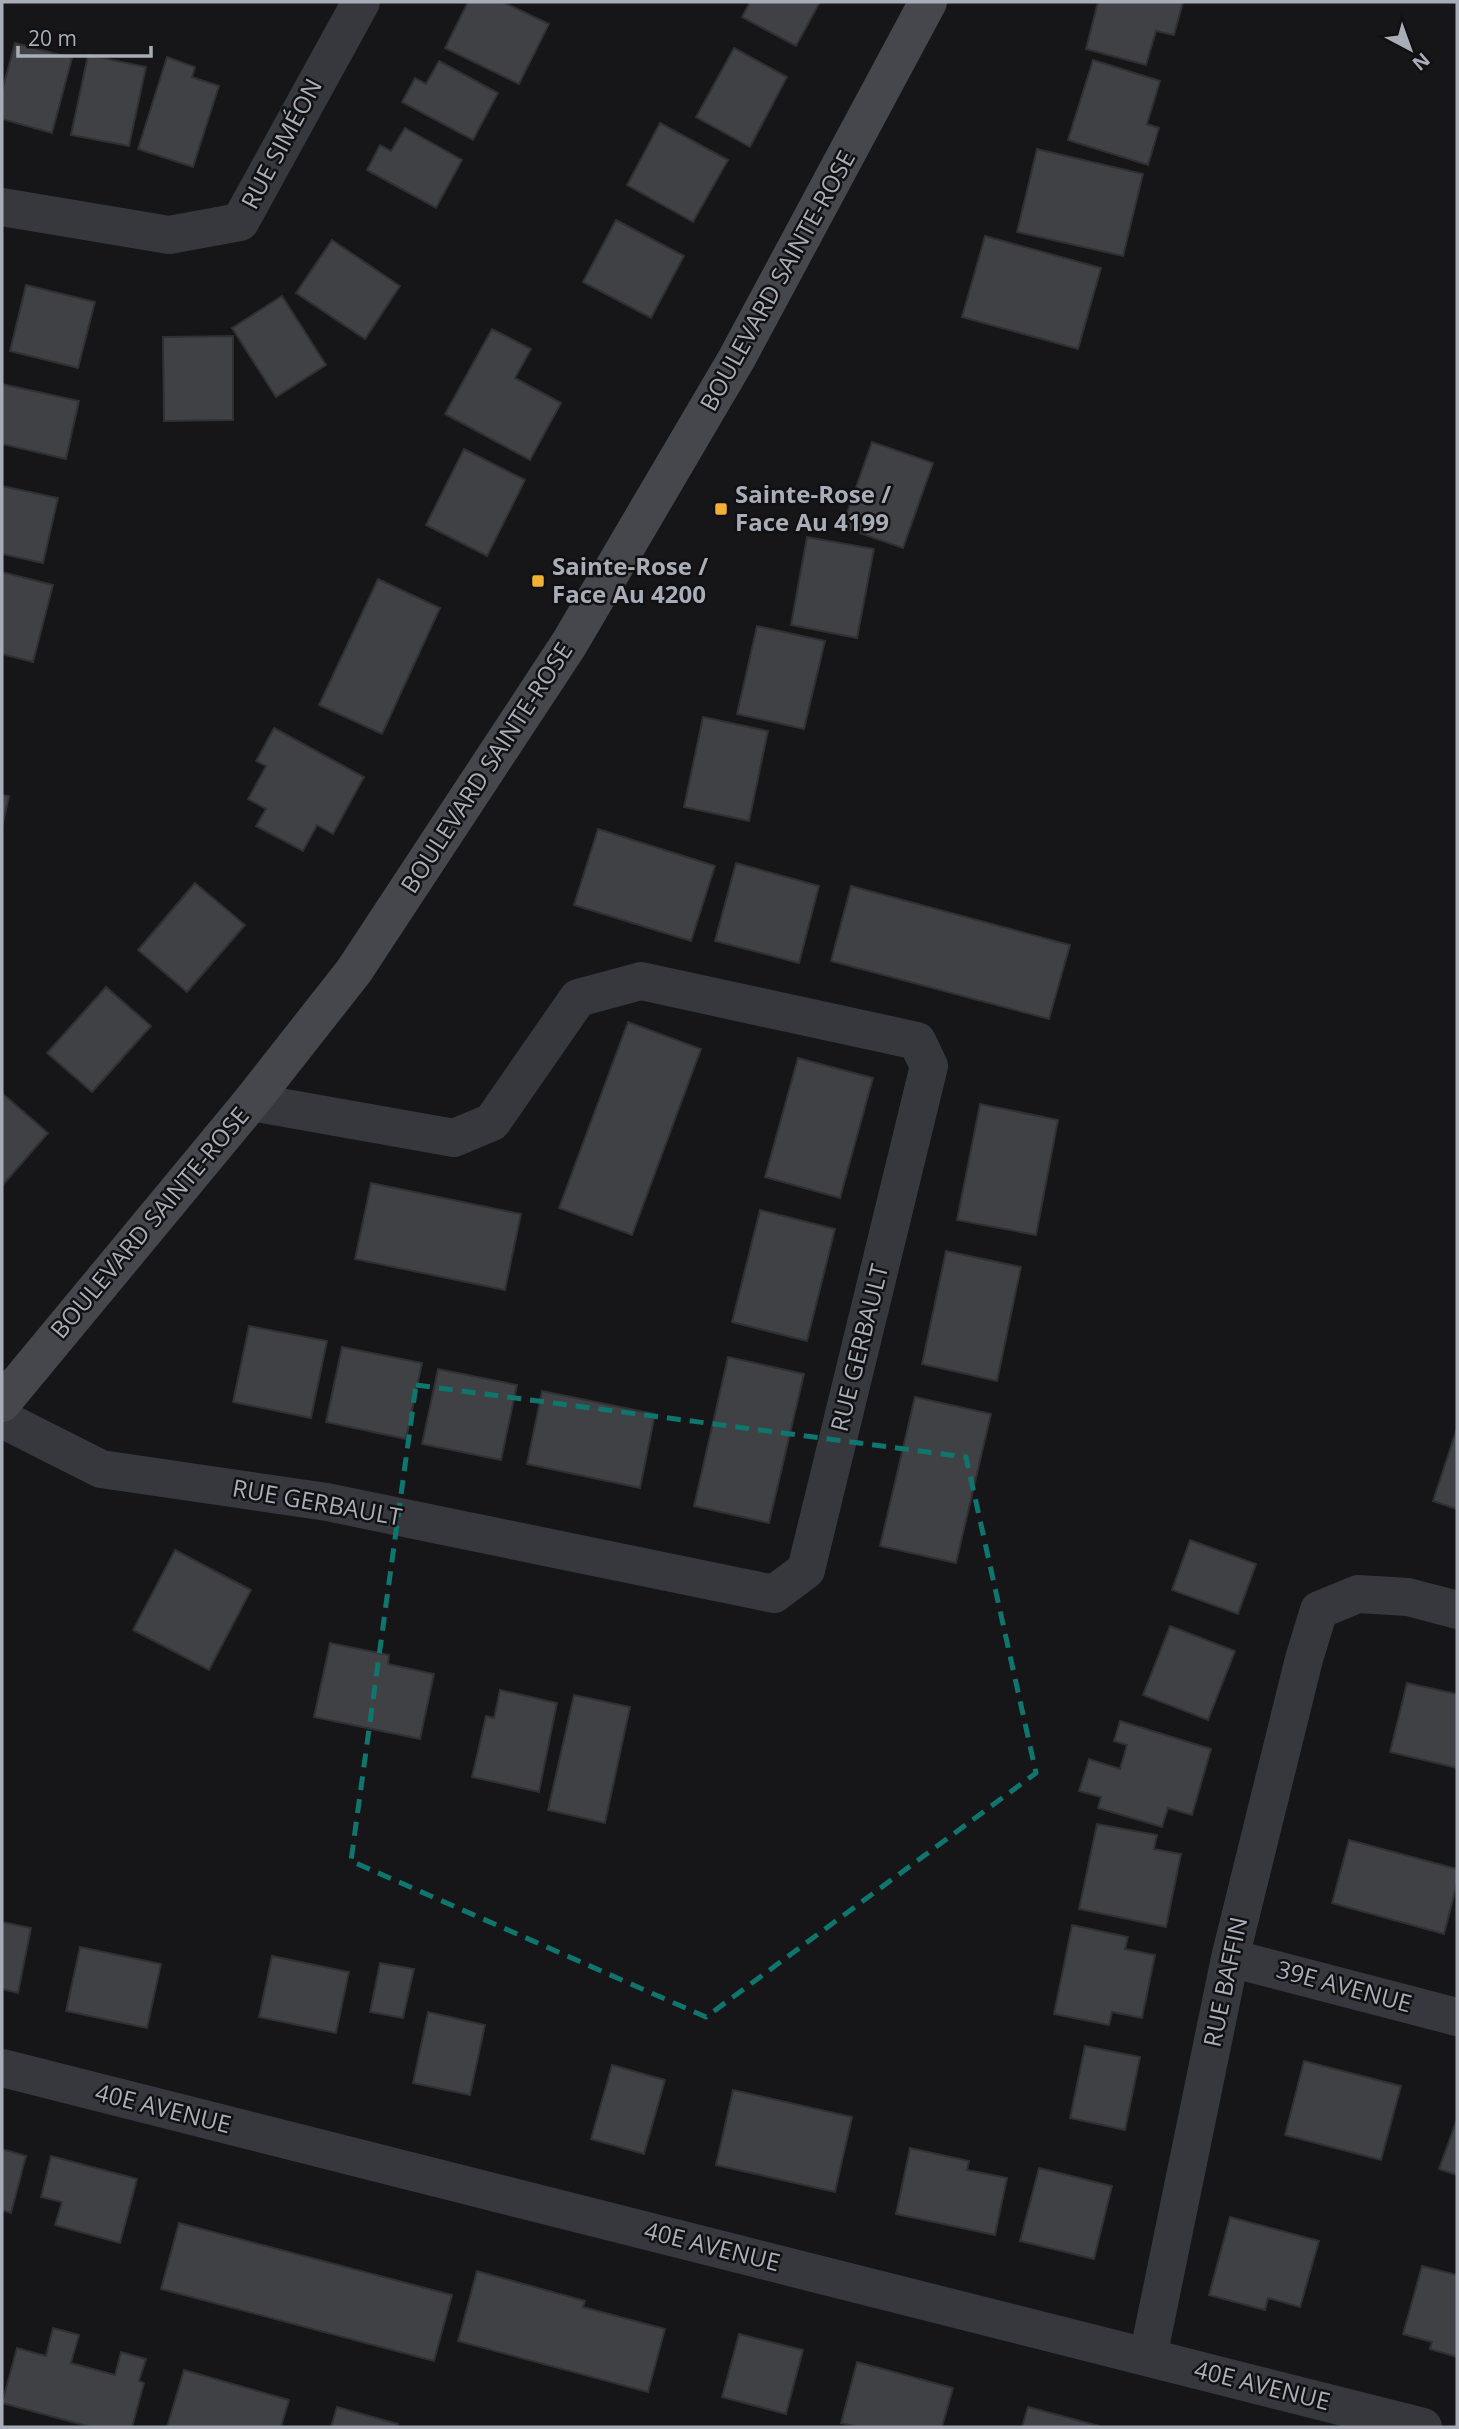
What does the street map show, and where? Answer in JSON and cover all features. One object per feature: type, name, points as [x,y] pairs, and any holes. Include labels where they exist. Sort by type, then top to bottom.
[{"type":"street","name":"RUE SIMÉON","points":[[2,207],[169,235],[240,222],[361,2]]},
{"type":"street","name":"BOULEVARD SAINTE-ROSE","points":[[5,1396],[251,1102],[354,971],[569,644],[737,358],[928,2]]},
{"type":"street","name":"RUE GERBAULT","points":[[5,1396],[101,1469],[327,1502],[774,1594],[806,1570],[929,1066],[917,1041],[641,981],[578,998],[492,1122],[454,1139],[251,1102]]},
{"type":"street","name":"RUE BAFFIN","points":[[1148,2357],[1230,1958],[1304,1659],[1319,1611],[1358,1594],[1408,1597],[1457,1609]]},
{"type":"street","name":"39E AVENUE","points":[[1230,1958],[1457,2017]]},
{"type":"street","name":"40E AVENUE","points":[[2,2068],[1423,2427]]},
{"type":"highlighted area","points":[[416,1385],[966,1457],[1036,1773],[706,2017],[351,1861]]},
{"type":"building","points":[[468,2],[503,2],[549,24],[519,84],[445,48]]},
{"type":"building","points":[[750,2],[820,2],[796,46],[742,17]]},
{"type":"building","points":[[1098,2],[1183,2],[1174,35],[1156,31],[1146,65],[1086,49]]},
{"type":"building","points":[[15,43],[72,58],[52,133],[2,119],[2,91]]},
{"type":"building","points":[[734,48],[787,77],[750,147],[696,117]]},
{"type":"building","points":[[88,55],[146,67],[129,146],[71,135]]},
{"type":"building","points":[[167,57],[195,67],[192,77],[219,86],[193,167],[138,149]]},
{"type":"building","points":[[1093,60],[1160,81],[1147,124],[1159,128],[1148,165],[1068,140]]},
{"type":"building","points":[[439,61],[498,93],[473,140],[402,102],[415,78],[426,84]]},
{"type":"building","points":[[660,123],[728,160],[693,222],[627,185]]},
{"type":"building","points":[[405,128],[462,160],[436,208],[367,170],[380,145],[391,151]]},
{"type":"building","points":[[1037,149],[1143,174],[1123,256],[1017,232]]},
{"type":"building","points":[[616,220],[684,256],[651,318],[583,282]]},
{"type":"building","points":[[985,236],[1101,268],[1078,349],[962,317]]},
{"type":"building","points":[[332,240],[400,286],[365,339],[296,293]]},
{"type":"building","points":[[26,285],[95,302],[78,368],[10,351]]},
{"type":"building","points":[[282,296],[326,365],[276,397],[232,328]]},
{"type":"building","points":[[492,329],[531,349],[515,378],[561,403],[530,460],[445,414]]},
{"type":"building","points":[[233,336],[233,420],[164,421],[163,337]]},
{"type":"building","points":[[2,384],[79,401],[66,459],[2,444]]},
{"type":"building","points":[[872,442],[933,463],[903,548],[842,527]]},
{"type":"building","points":[[464,449],[525,480],[487,556],[426,525]]},
{"type":"building","points":[[2,486],[58,498],[43,563],[2,554]]},
{"type":"building","points":[[807,537],[874,549],[857,638],[791,625]]},
{"type":"building","points":[[2,572],[53,585],[33,662],[2,654]]},
{"type":"building","points":[[378,579],[440,608],[382,734],[319,705]]},
{"type":"building","points":[[757,626],[825,641],[804,729],[737,714]]},
{"type":"building","points":[[703,717],[768,731],[749,821],[684,807]]},
{"type":"building","points":[[274,728],[364,777],[333,834],[317,825],[303,851],[256,826],[266,809],[248,799],[266,766],[256,761]]},
{"type":"building","points":[[2,795],[9,796],[2,827]]},
{"type":"building","points":[[598,829],[715,866],[691,941],[574,905]]},
{"type":"building","points":[[736,863],[819,886],[799,963],[715,941]]},
{"type":"building","points":[[195,883],[245,925],[187,992],[138,950]]},
{"type":"building","points":[[851,886],[1070,945],[1049,1019],[831,961]]},
{"type":"building","points":[[106,987],[151,1026],[92,1092],[47,1053]]},
{"type":"building","points":[[628,1022],[701,1049],[632,1235],[559,1208]]},
{"type":"building","points":[[798,1058],[873,1078],[840,1198],[765,1177]]},
{"type":"building","points":[[2,1093],[48,1133],[2,1186]]},
{"type":"building","points":[[980,1104],[1058,1120],[1036,1235],[957,1220]]},
{"type":"building","points":[[371,1183],[521,1214],[505,1290],[355,1259]]},
{"type":"building","points":[[760,1210],[835,1229],[807,1341],[732,1322]]},
{"type":"building","points":[[946,1251],[1021,1267],[997,1381],[922,1364]]},
{"type":"building","points":[[249,1326],[327,1341],[311,1418],[233,1402]]},
{"type":"building","points":[[342,1347],[422,1363],[406,1439],[326,1422]]},
{"type":"building","points":[[728,1357],[804,1374],[769,1523],[694,1506]]},
{"type":"building","points":[[438,1369],[517,1385],[501,1460],[422,1444]]},
{"type":"building","points":[[542,1391],[655,1414],[640,1488],[527,1464]]},
{"type":"building","points":[[915,1397],[991,1414],[956,1563],[880,1546]]},
{"type":"building","points":[[1457,1428],[1457,1509],[1433,1501]]},
{"type":"building","points":[[1190,1540],[1256,1564],[1238,1614],[1172,1590]]},
{"type":"building","points":[[175,1550],[251,1590],[209,1670],[133,1630]]},
{"type":"building","points":[[1170,1626],[1235,1651],[1208,1720],[1143,1695]]},
{"type":"building","points":[[330,1643],[389,1655],[388,1664],[434,1674],[420,1739],[314,1717]]},
{"type":"building","points":[[1407,1683],[1457,1694],[1457,1768],[1390,1752]]},
{"type":"building","points":[[500,1690],[557,1703],[539,1792],[472,1777],[486,1716],[494,1718]]},
{"type":"building","points":[[574,1695],[630,1707],[605,1823],[548,1810]]},
{"type":"building","points":[[1120,1721],[1211,1749],[1192,1815],[1168,1808],[1162,1827],[1098,1808],[1101,1797],[1079,1791],[1089,1759],[1120,1769],[1127,1745],[1114,1741]]},
{"type":"building","points":[[1097,1824],[1157,1835],[1154,1849],[1181,1854],[1166,1927],[1079,1909]]},
{"type":"building","points":[[1349,1840],[1457,1869],[1457,1883],[1444,1934],[1332,1903]]},
{"type":"building","points":[[2,1922],[31,1928],[18,1993],[2,1989]]},
{"type":"building","points":[[1072,1925],[1128,1937],[1125,1949],[1155,1955],[1142,2018],[1112,2012],[1109,2025],[1054,2014]]},
{"type":"building","points":[[80,1947],[161,1964],[147,2028],[66,2011]]},
{"type":"building","points":[[272,1956],[349,1972],[336,2033],[259,2017]]},
{"type":"building","points":[[380,1963],[414,1969],[403,2018],[370,2012]]},
{"type":"building","points":[[428,2012],[485,2025],[470,2095],[413,2083]]},
{"type":"building","points":[[1085,2046],[1140,2057],[1125,2130],[1070,2118]]},
{"type":"building","points":[[1304,2061],[1401,2086],[1381,2160],[1285,2135]]},
{"type":"building","points":[[612,2065],[665,2080],[644,2154],[591,2139]]},
{"type":"building","points":[[733,2090],[852,2117],[835,2192],[716,2165]]},
{"type":"building","points":[[1457,2119],[1457,2175],[1439,2169]]},
{"type":"building","points":[[910,2148],[969,2161],[967,2170],[1007,2178],[995,2235],[896,2214]]},
{"type":"building","points":[[2,2149],[26,2156],[11,2213],[2,2210]]},
{"type":"building","points":[[51,2156],[137,2179],[120,2243],[55,2225],[62,2202],[41,2197]]},
{"type":"building","points":[[1039,2168],[1112,2186],[1094,2259],[1020,2241]]},
{"type":"building","points":[[1230,2217],[1319,2241],[1300,2307],[1268,2298],[1265,2310],[1209,2295]]},
{"type":"building","points":[[179,2223],[452,2295],[434,2361],[161,2289]]},
{"type":"building","points":[[1422,2266],[1457,2275],[1457,2357],[1430,2349],[1432,2342],[1403,2334]]},
{"type":"building","points":[[477,2271],[585,2301],[583,2307],[665,2329],[648,2392],[458,2341]]},
{"type":"building","points":[[53,2328],[79,2335],[71,2363],[115,2375],[121,2352],[146,2359],[139,2381],[144,2383],[132,2427],[91,2427],[2,2403],[17,2348],[46,2356]]},
{"type":"building","points":[[739,2334],[803,2350],[786,2414],[722,2397]]},
{"type":"building","points":[[857,2362],[953,2388],[942,2427],[858,2427],[841,2423]]},
{"type":"building","points":[[184,2370],[289,2400],[281,2427],[167,2427]]},
{"type":"building","points":[[337,2407],[398,2424],[397,2427],[331,2427]]},
{"type":"building","points":[[1028,2407],[1103,2427],[1022,2427]]},
{"type":"place","name":"Sainte-Rose / Face Au 4199","points":[[721,509]]},
{"type":"place","name":"Sainte-Rose / Face Au 4200","points":[[538,581]]}]
